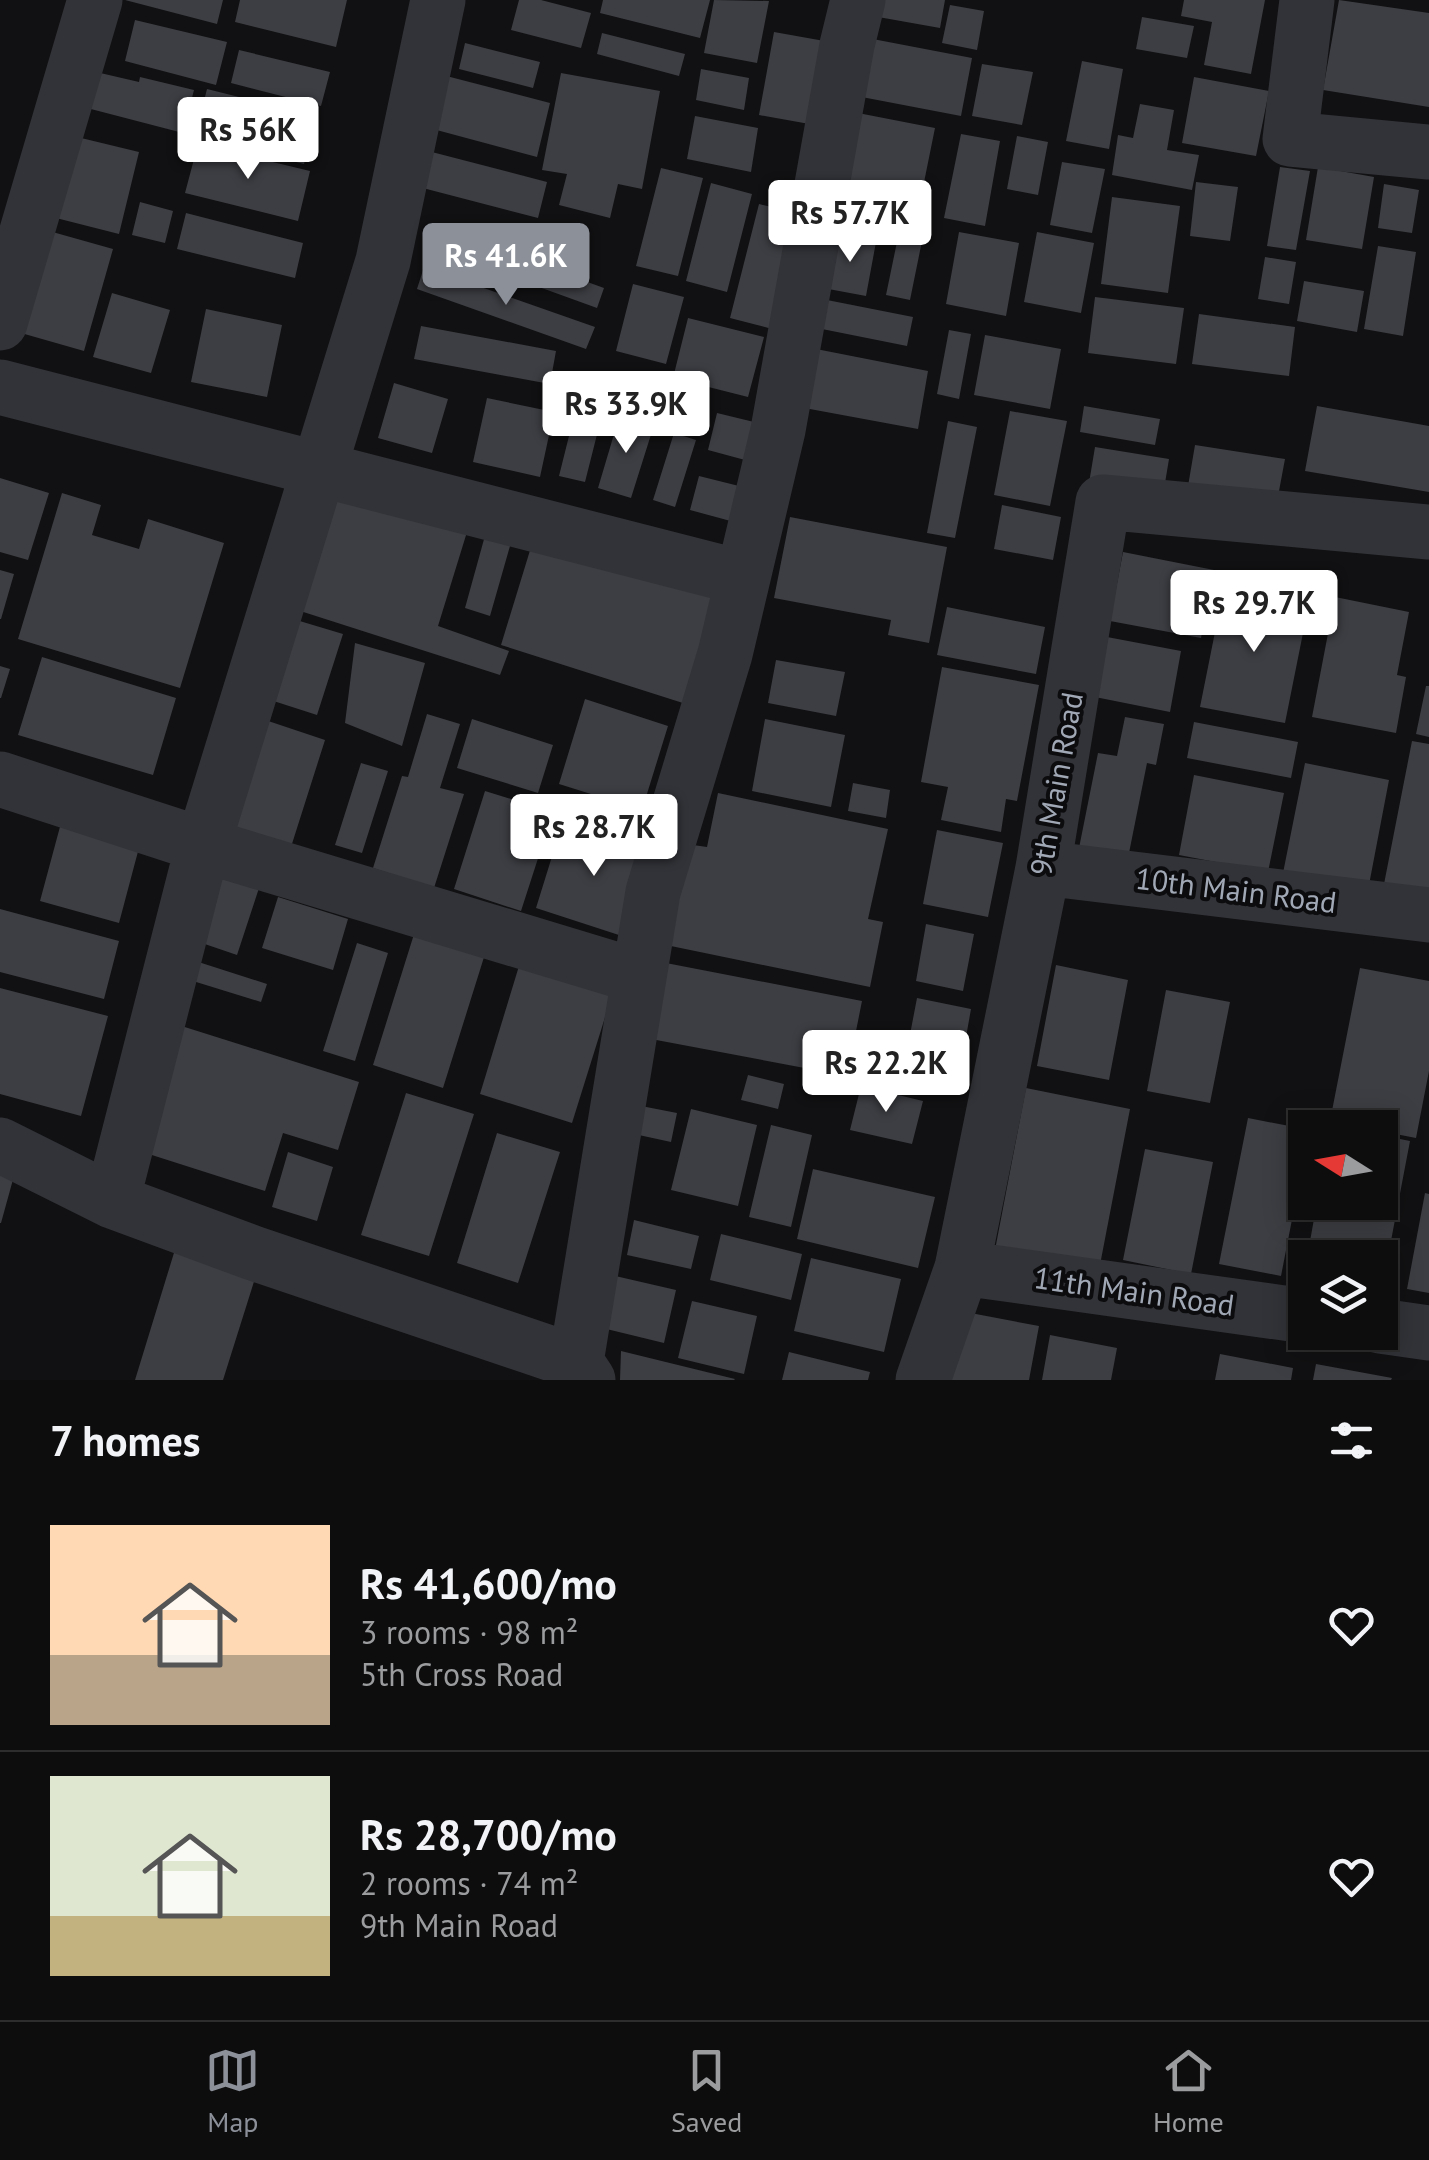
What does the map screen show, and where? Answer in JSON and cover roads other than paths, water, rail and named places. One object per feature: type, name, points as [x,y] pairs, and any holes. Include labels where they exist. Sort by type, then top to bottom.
[{"type":"street","points":[[0,322],[12,243],[95,0]]},
{"type":"street","points":[[112,1201],[203,845],[383,261],[438,0]]},
{"type":"street","points":[[0,1144],[112,1201],[582,1371],[637,976],[653,892],[725,654],[778,430],[858,0]]},
{"type":"street","points":[[1308,0],[1290,139],[1429,152]]},
{"type":"street","points":[[0,387],[743,578]]},
{"type":"street","name":"9th Main Road","points":[[923,1380],[962,1268],[1043,868],[1103,502],[1429,532]]},
{"type":"street","points":[[0,779],[203,845],[637,976]]},
{"type":"street","name":"10th Main Road","points":[[1043,868],[1429,915]]},
{"type":"street","name":"11th Main Road","points":[[962,1268],[1288,1314]]},
{"type":"street","points":[[1398,1329],[1429,1333]]}]
